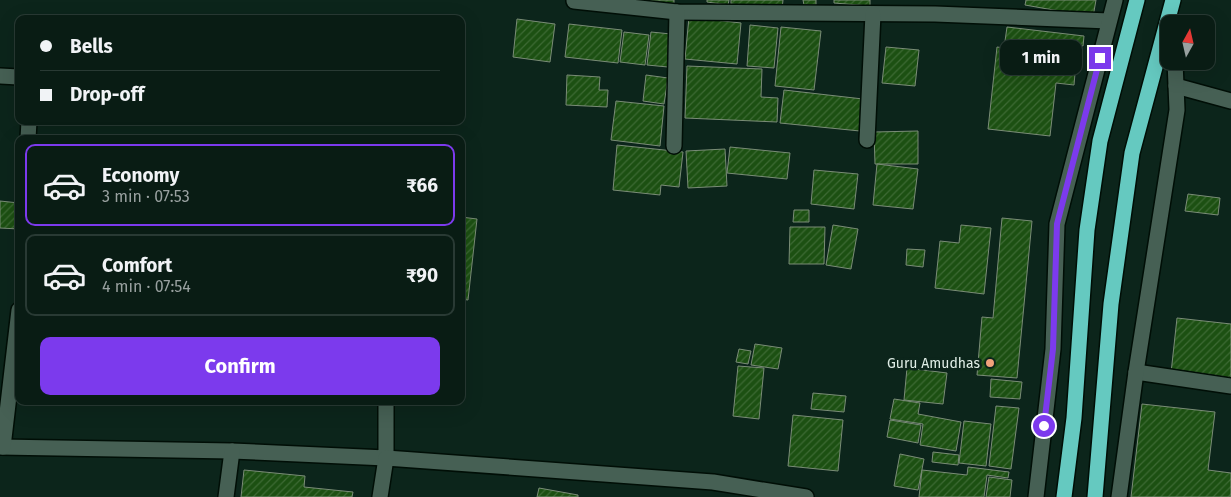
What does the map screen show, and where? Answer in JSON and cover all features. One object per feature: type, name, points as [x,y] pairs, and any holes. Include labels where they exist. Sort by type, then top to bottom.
[{"type":"highway","points":[[1064,497],[1074,418],[1087,230],[1091,200],[1100,142],[1137,0]]},
{"type":"highway","points":[[1095,497],[1111,304],[1132,153],[1173,0]]},
{"type":"street","points":[[1036,497],[1053,349],[1057,224],[1115,0]]},
{"type":"street","points":[[1173,0],[1174,15]]},
{"type":"street","points":[[574,1],[620,4],[677,12],[795,6],[873,14],[935,7],[1109,21]]},
{"type":"street","points":[[674,146],[677,12]]},
{"type":"street","points":[[867,140],[873,14]]},
{"type":"street","points":[[1119,497],[1136,372],[1177,110],[1176,70]]},
{"type":"street","points":[[0,76],[15,76]]},
{"type":"street","points":[[1176,86],[1231,101]]},
{"type":"street","points":[[15,340],[1,447],[232,451],[386,458],[713,482],[806,497]]},
{"type":"street","points":[[1136,372],[1231,386]]},
{"type":"street","points":[[380,497],[386,458],[386,405]]},
{"type":"street","points":[[226,497],[232,451]]},
{"type":"building","points":[[634,0],[674,0],[674,5]]},
{"type":"building","points":[[707,0],[729,0],[728,5],[707,2]]},
{"type":"building","points":[[731,0],[783,0],[782,9],[731,4]]},
{"type":"building","points":[[803,0],[816,0],[816,5],[804,5]]},
{"type":"building","points":[[834,0],[870,0],[870,6],[834,3]]},
{"type":"building","points":[[1026,0],[1096,0],[1093,17],[1025,5]]},
{"type":"building","points":[[689,17],[741,23],[737,64],[685,59]]},
{"type":"building","points":[[517,19],[555,24],[550,62],[513,57]]},
{"type":"building","points":[[569,24],[622,30],[618,63],[565,57]]},
{"type":"building","points":[[750,25],[778,28],[774,68],[747,66]]},
{"type":"building","points":[[781,27],[821,31],[814,90],[775,86]]},
{"type":"building","points":[[1007,27],[1084,36],[1083,46],[1067,44],[1066,61],[1076,62],[1074,85],[1056,83],[1050,136],[988,129],[997,47],[1004,48]]},
{"type":"building","points":[[624,32],[649,35],[645,65],[620,62]]},
{"type":"building","points":[[651,32],[671,34],[668,67],[647,65]]},
{"type":"building","points":[[886,47],[919,50],[915,86],[882,83]]},
{"type":"building","points":[[687,66],[762,69],[761,97],[778,98],[777,122],[685,118]]},
{"type":"building","points":[[567,75],[600,77],[599,90],[608,90],[607,107],[566,105]]},
{"type":"building","points":[[646,75],[668,78],[664,104],[643,101]]},
{"type":"building","points":[[784,90],[863,99],[860,131],[780,123]]},
{"type":"building","points":[[616,101],[664,106],[660,146],[611,140]]},
{"type":"building","points":[[918,131],[918,164],[875,164],[874,132]]},
{"type":"building","points":[[617,145],[683,152],[679,187],[661,185],[660,195],[613,190]]},
{"type":"building","points":[[730,147],[790,153],[787,179],[727,173]]},
{"type":"building","points":[[725,149],[727,186],[688,188],[686,151]]},
{"type":"building","points":[[877,164],[918,169],[913,209],[873,205]]},
{"type":"building","points":[[814,170],[858,174],[854,209],[811,204]]},
{"type":"building","points":[[1188,194],[1220,198],[1218,215],[1185,211]]},
{"type":"building","points":[[0,201],[15,203],[15,229],[0,228]]},
{"type":"building","points":[[794,210],[809,210],[809,222],[793,222]]},
{"type":"building","points":[[465,218],[477,219],[468,300],[465,300]]},
{"type":"building","points":[[1002,218],[1032,221],[1017,378],[977,375],[982,317],[993,318]]},
{"type":"building","points":[[833,225],[858,229],[851,269],[826,265]]},
{"type":"building","points":[[961,225],[991,228],[984,294],[935,288],[940,241],[959,243]]},
{"type":"building","points":[[790,227],[825,227],[824,264],[789,264]]},
{"type":"building","points":[[907,249],[925,250],[923,267],[906,265]]},
{"type":"building","points":[[1177,318],[1231,324],[1231,380],[1171,373]]},
{"type":"building","points":[[755,344],[782,348],[778,369],[751,365]]},
{"type":"building","points":[[739,349],[751,351],[748,364],[736,362]]},
{"type":"building","points":[[738,366],[764,368],[759,419],[733,416]]},
{"type":"building","points":[[907,368],[947,373],[943,404],[904,400]]},
{"type":"building","points":[[991,379],[1022,382],[1020,399],[990,397]]},
{"type":"building","points":[[813,393],[846,396],[844,412],[811,409]]},
{"type":"building","points":[[894,399],[920,403],[918,414],[961,422],[956,451],[920,445],[923,424],[890,419]]},
{"type":"building","points":[[1142,404],[1215,412],[1208,470],[1231,473],[1231,497],[1131,497]]},
{"type":"building","points":[[996,406],[1019,408],[1011,469],[989,466]]},
{"type":"building","points":[[793,415],[843,420],[838,471],[788,466]]},
{"type":"building","points":[[890,420],[921,425],[918,443],[887,437]]},
{"type":"building","points":[[964,421],[991,424],[986,466],[959,463]]},
{"type":"building","points":[[933,452],[959,455],[958,465],[932,462]]},
{"type":"building","points":[[900,454],[924,459],[918,490],[894,486]]},
{"type":"building","points":[[968,467],[1009,472],[1008,478],[987,475],[984,497],[919,497],[922,470],[967,475]]},
{"type":"building","points":[[244,470],[305,476],[304,487],[353,492],[352,497],[241,497]]},
{"type":"building","points":[[989,477],[1012,480],[1010,497],[986,497]]},
{"type":"building","points":[[539,488],[578,495],[578,497],[537,497]]},
{"type":"place","name":"Guru Amudhas","points":[[990,363]]},
{"type":"route","points":[[1044,426],[1053,349],[1057,224],[1100,58]]}]
